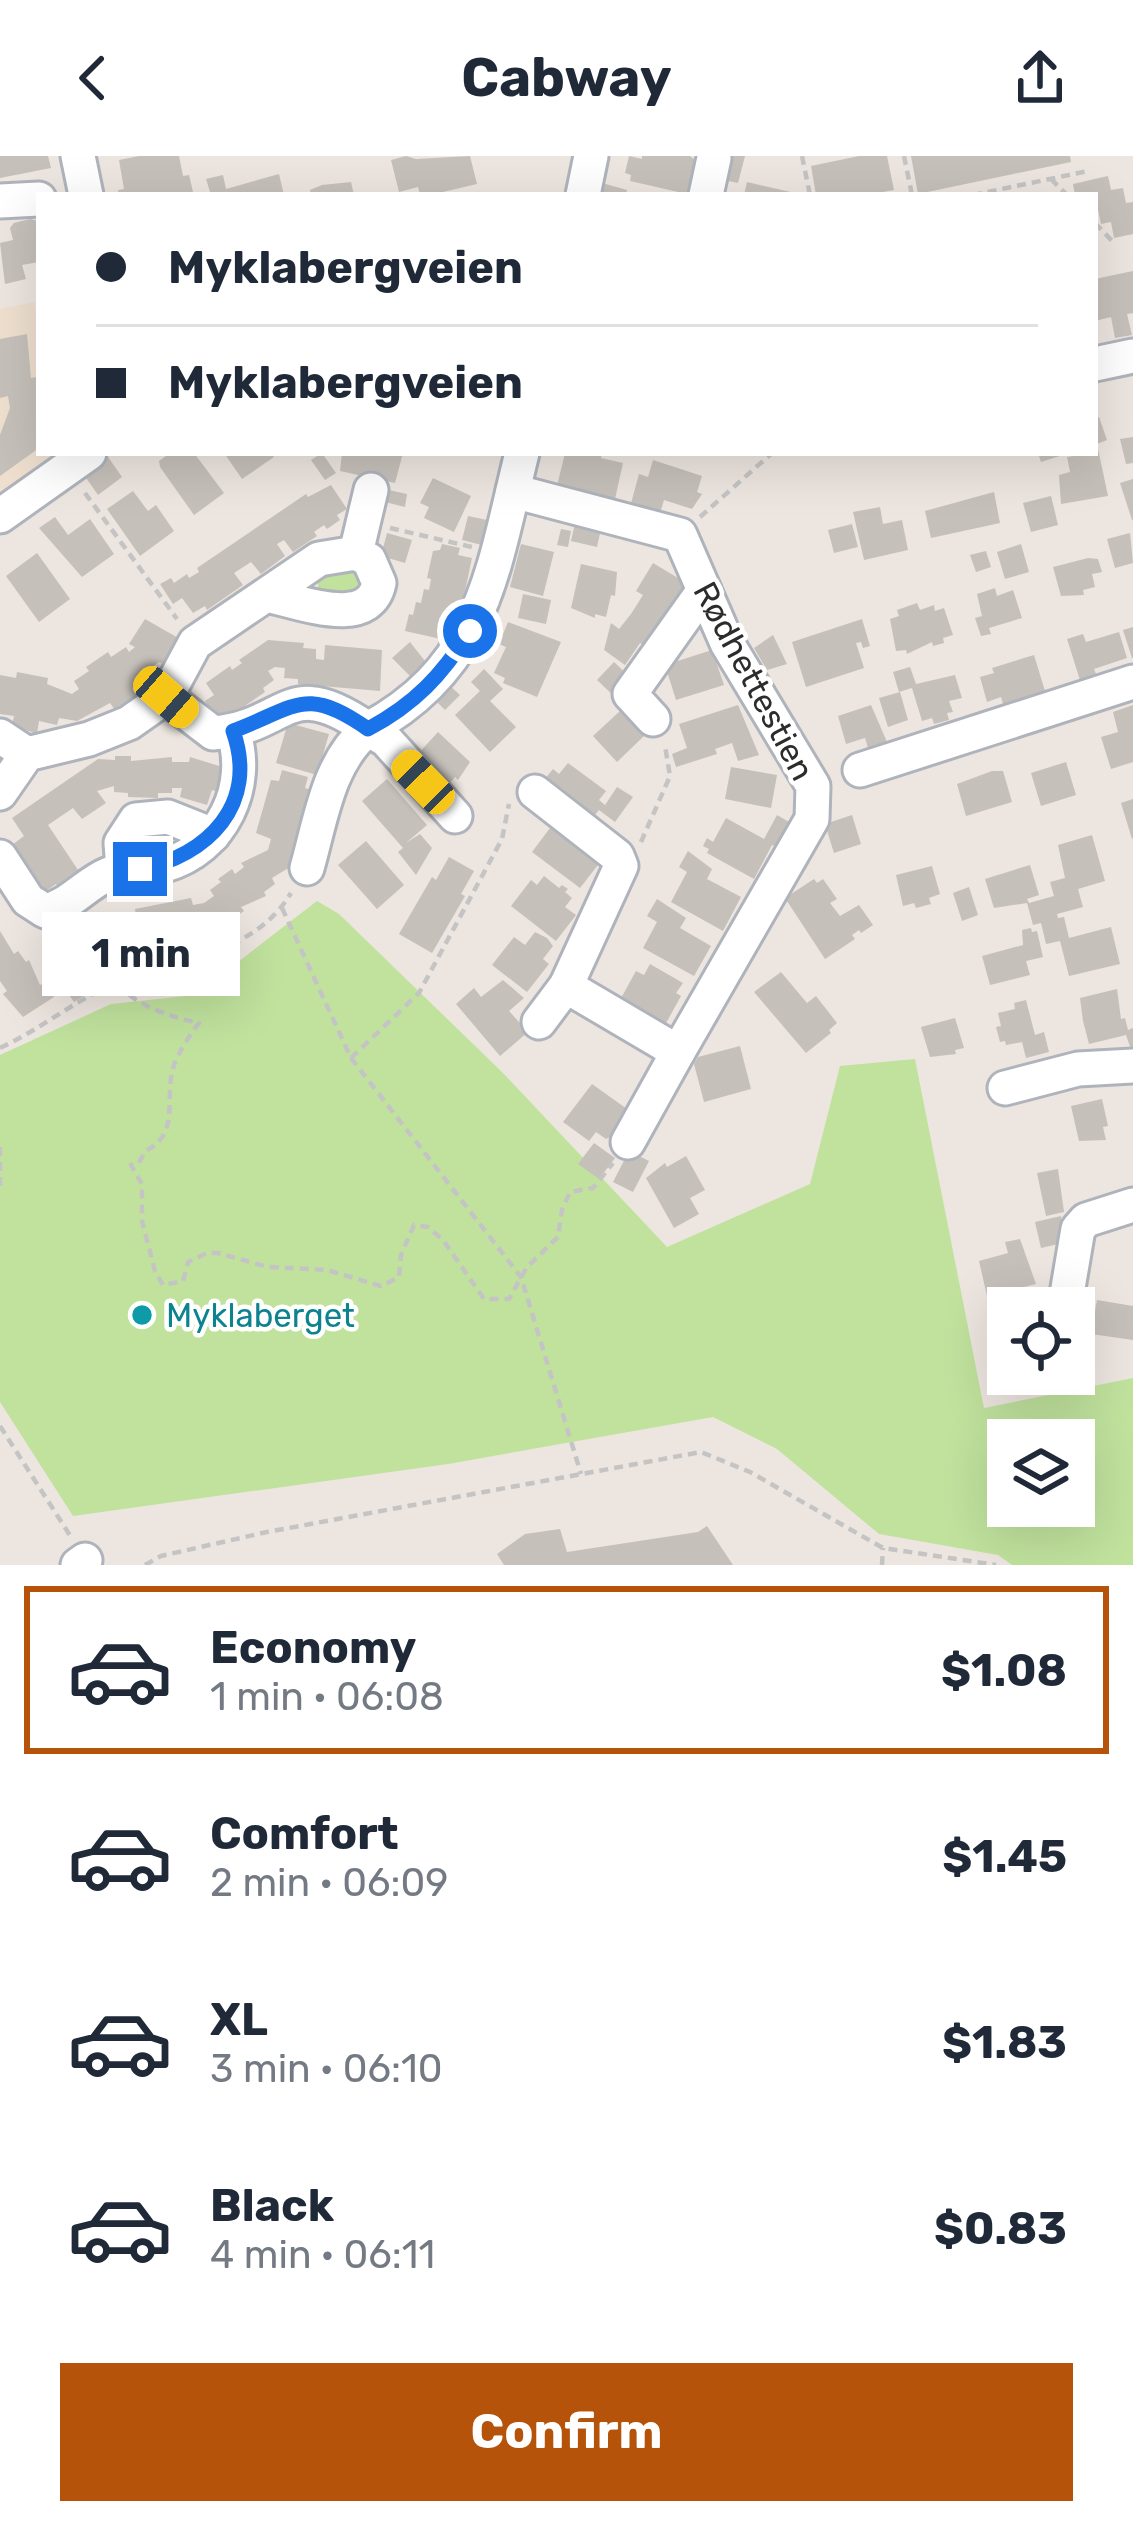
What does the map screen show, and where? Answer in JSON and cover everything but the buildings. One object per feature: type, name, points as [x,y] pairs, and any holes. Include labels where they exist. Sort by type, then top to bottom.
[{"type":"street","points":[[78,156],[80,192]]},
{"type":"street","points":[[584,192],[591,156]]},
{"type":"street","points":[[707,192],[714,158]]},
{"type":"street","points":[[0,201],[36,199]]},
{"type":"street","points":[[1098,363],[1133,356]]},
{"type":"street","points":[[307,868],[334,772],[350,743],[419,698],[438,679],[470,631],[483,604],[521,456]]},
{"type":"street","points":[[0,516],[78,461]]},
{"type":"street","points":[[513,491],[680,535]]},
{"type":"street","points":[[266,595],[347,611],[362,608],[372,600],[379,583],[369,560],[363,522]]},
{"type":"street","points":[[0,793],[14,745],[89,739],[129,723],[166,697],[196,643],[319,559],[363,522]]},
{"type":"street","name":"Rødhettestien","points":[[678,1052],[812,820],[814,804],[813,786],[728,643],[680,535]]},
{"type":"street","points":[[653,719],[630,694],[704,590]]},
{"type":"street","points":[[860,770],[1133,682]]},
{"type":"street","points":[[166,697],[213,733],[233,731],[307,702],[338,708],[386,740],[455,815]]},
{"type":"street","points":[[0,856],[28,900],[44,911],[55,909],[104,876],[167,864],[190,854],[214,835],[230,813],[240,761],[233,731]]},
{"type":"street","points":[[523,796],[616,856],[621,866],[566,986],[539,1022]]},
{"type":"street","points":[[123,870],[121,843],[136,820],[168,817],[214,835]]},
{"type":"street","points":[[55,909],[79,947]]},
{"type":"street","points":[[566,986],[678,1052],[628,1142]]},
{"type":"street","points":[[1005,1088],[1078,1069],[1133,1066]]},
{"type":"street","points":[[1067,1287],[1078,1229],[1086,1220],[1133,1205]]},
{"type":"path","points":[[802,156],[809,192]]},
{"type":"path","points":[[904,156],[911,192]]},
{"type":"path","points":[[988,192],[1088,171]]},
{"type":"path","points":[[1051,179],[1064,192]]},
{"type":"path","points":[[1098,227],[1114,243]]},
{"type":"path","points":[[680,535],[769,456]]},
{"type":"path","points":[[78,461],[196,643]]},
{"type":"path","points":[[363,522],[495,552]]},
{"type":"path","points":[[621,866],[631,859],[650,826],[670,776],[669,758],[653,719]]},
{"type":"path","points":[[351,1058],[419,992],[523,796]]},
{"type":"path","points":[[0,1048],[119,983],[235,946],[282,908],[307,868]]},
{"type":"path","points":[[282,908],[351,1058],[521,1276],[581,1474]]},
{"type":"path","points":[[119,983],[126,993],[149,1006],[199,1023],[172,1072],[171,1122],[153,1150],[145,1151],[139,1163],[131,1165],[142,1184],[142,1221],[163,1285],[183,1281],[188,1262],[207,1252],[268,1267],[327,1270],[390,1285],[399,1277],[401,1255],[414,1225],[428,1226],[443,1240],[486,1301],[509,1299],[521,1276],[558,1237],[570,1192],[593,1188],[604,1175]]},
{"type":"path","points":[[0,1147],[0,1192]]},
{"type":"path","points":[[0,1426],[82,1563]]},
{"type":"path","points":[[145,1565],[161,1556],[267,1532],[701,1452],[750,1472],[884,1549],[996,1565]]},
{"type":"path","points":[[882,1565],[884,1549]]},
{"type":"shaded area","points":[[34,302],[36,456],[72,456],[0,508],[0,309]]},
{"type":"green space","points":[[353,559],[369,593],[317,597],[319,572]]},
{"type":"green space","points":[[317,901],[339,914],[503,1073],[667,1247],[810,1184],[840,1066],[915,1059],[984,1408],[1049,1395],[1095,1395],[1095,1386],[1133,1378],[1133,1565],[1012,1565],[998,1555],[879,1534],[777,1449],[713,1417],[448,1464],[73,1516],[0,1402],[0,1055],[111,1004],[195,995]]},
{"type":"place","name":"Myklaberget","points":[[142,1315]]},
{"type":"route","points":[[140,869],[190,854],[214,835],[230,813],[240,761],[233,731],[307,702],[338,708],[368,729],[419,698],[438,679],[470,631]]}]
